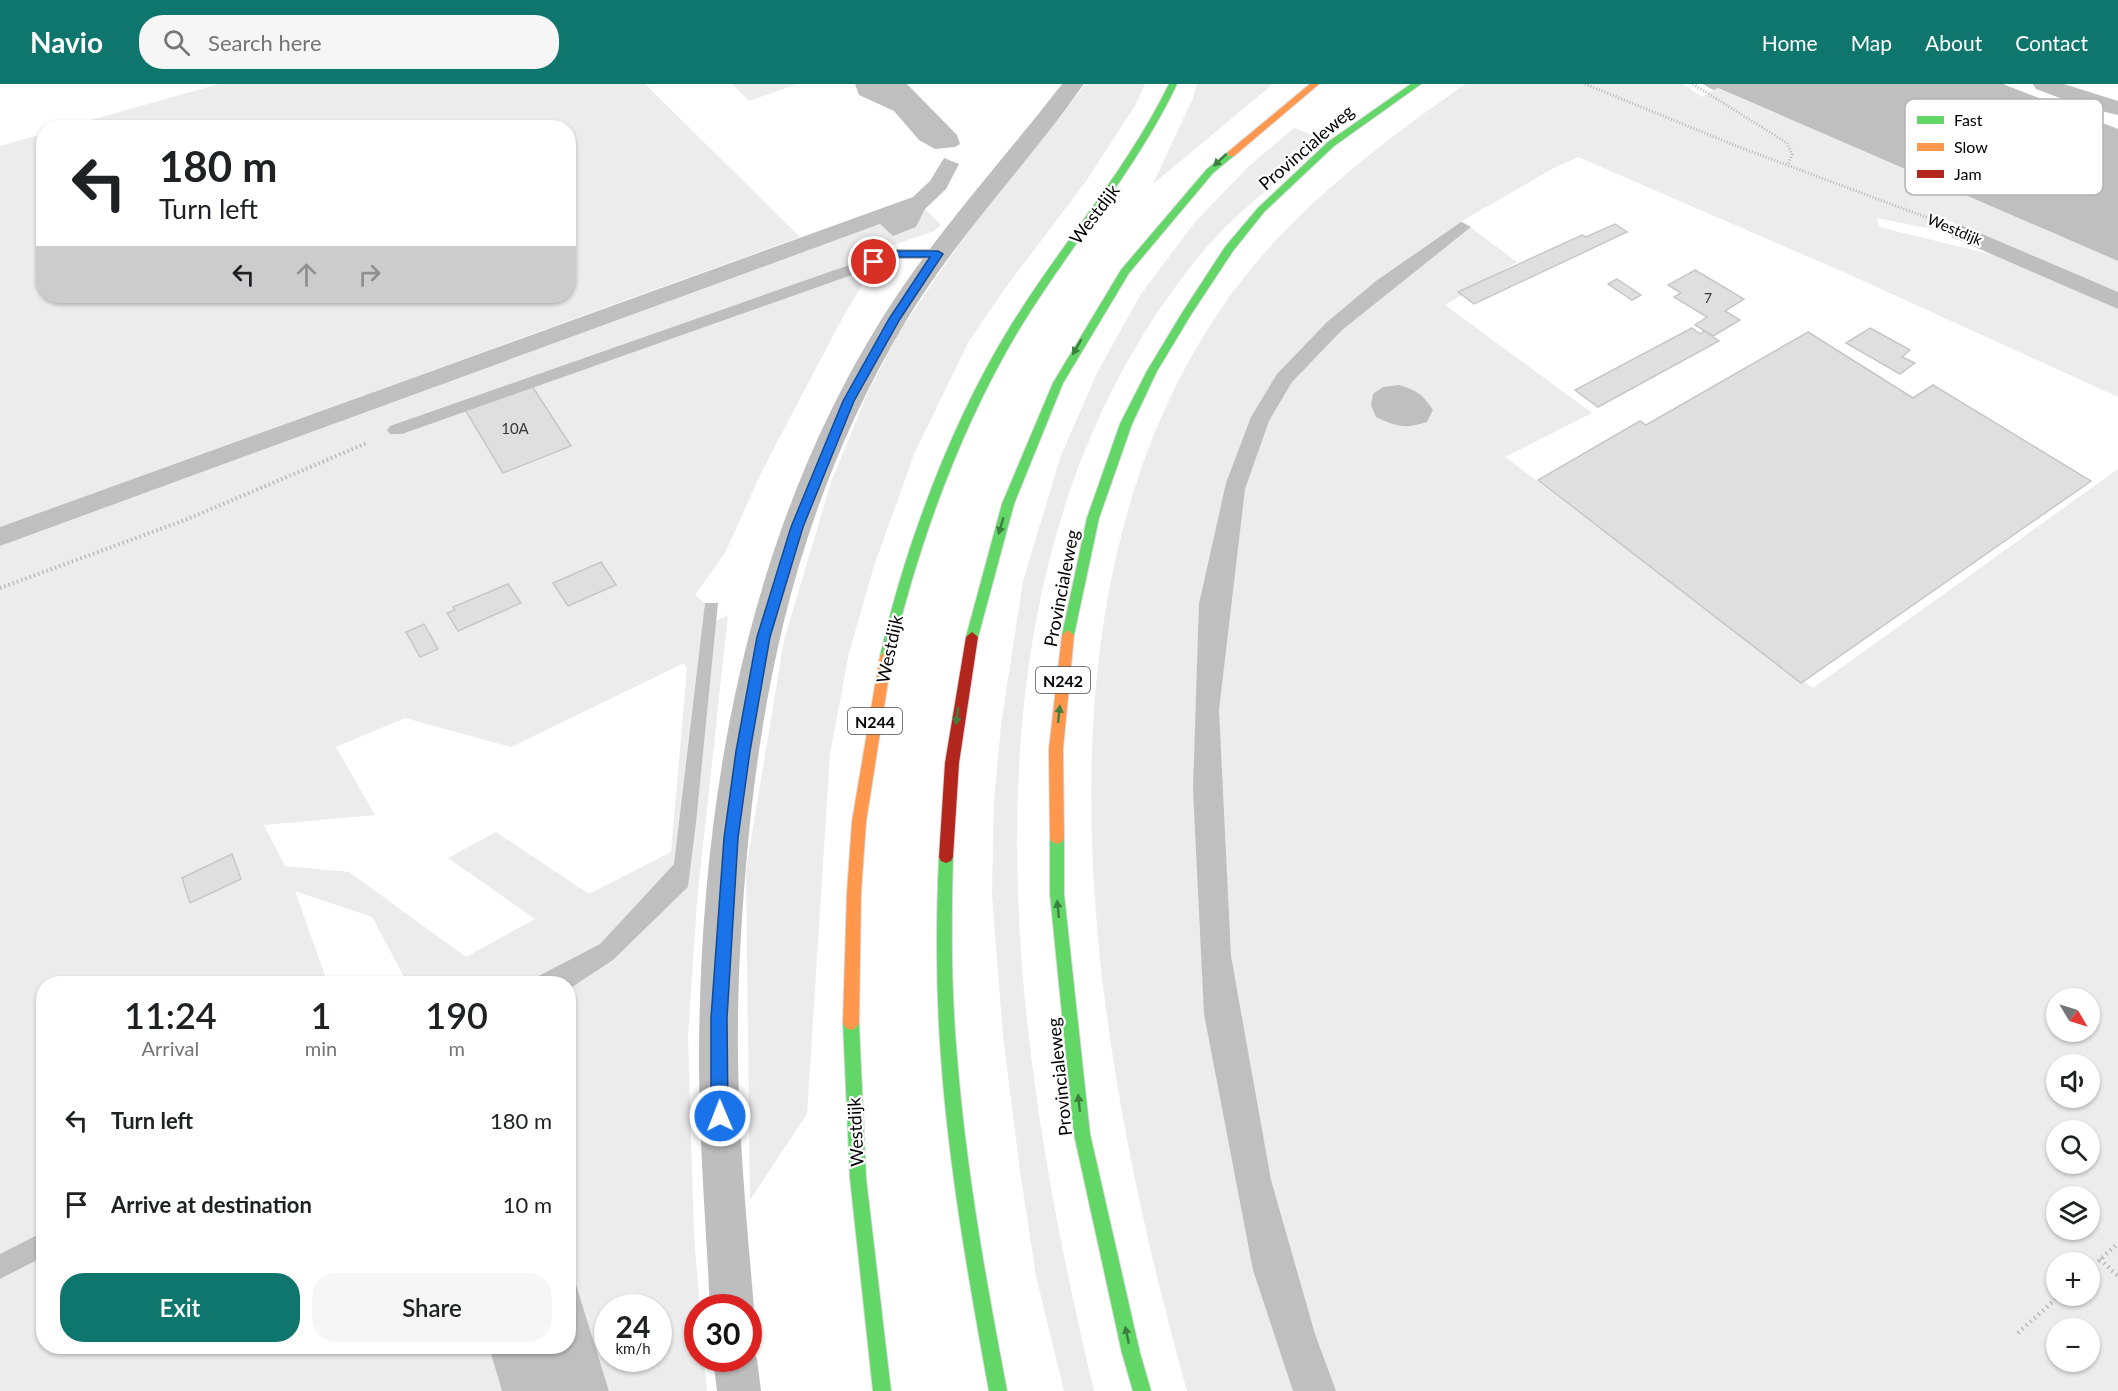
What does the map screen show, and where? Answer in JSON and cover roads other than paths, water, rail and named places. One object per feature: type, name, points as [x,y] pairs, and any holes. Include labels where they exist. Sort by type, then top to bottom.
[{"type":"main road","name":"Westdijk","points":[[882,1391],[870,1313],[856,1165],[851,1042],[852,922],[860,819],[882,677],[894,623],[922,531],[951,455],[970,409],[1001,348],[1035,296],[1137,154],[1158,119],[1173,84]]},
{"type":"main road","points":[[998,1391],[981,1303],[959,1156],[947,1029],[944,923],[945,838],[957,713],[979,603],[1005,511],[1030,445],[1066,366],[1102,302],[1148,239],[1206,173],[1263,123],[1315,84]]},
{"type":"main road","name":"Provincialeweg","points":[[1142,1391],[1131,1353],[1082,1134],[1057,894],[1056,749],[1069,624],[1093,518],[1126,424],[1152,371],[1187,313],[1229,249],[1261,210],[1331,144],[1417,84]]},
{"type":"street","points":[[731,1294],[720,1116],[719,1018],[731,838],[743,751],[763,637],[797,527],[849,401],[894,319],[938,254],[1040,129],[1073,84]]},
{"type":"street","points":[[2044,84],[2084,99]]},
{"type":"street","points":[[2103,104],[2118,108]]},
{"type":"street","name":"Westdijk","points":[[1961,232],[2118,301]]},
{"type":"street","points":[[737,1372],[739,1391]]},
{"type":"lane","points":[[396,430],[895,254],[938,254]]}]
